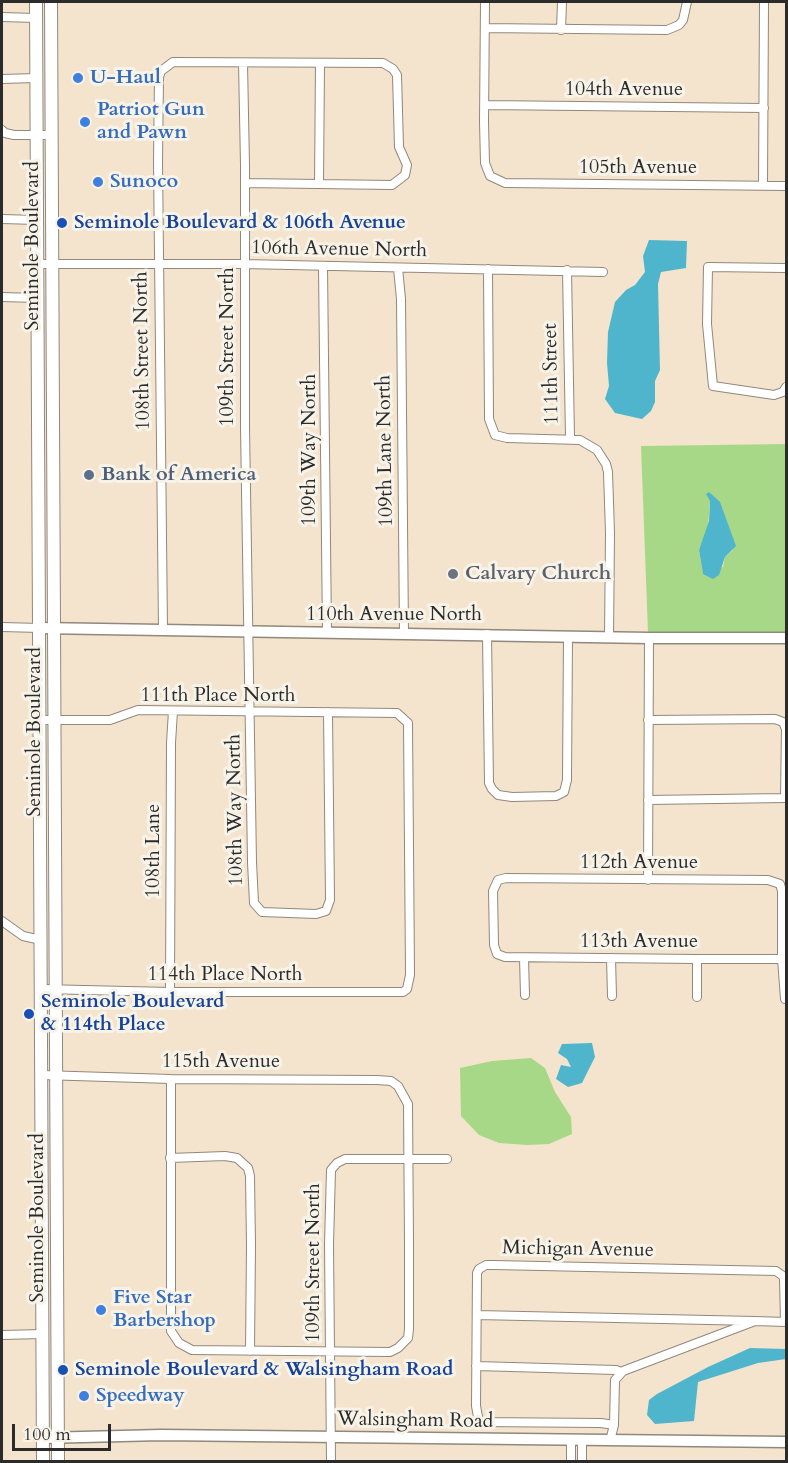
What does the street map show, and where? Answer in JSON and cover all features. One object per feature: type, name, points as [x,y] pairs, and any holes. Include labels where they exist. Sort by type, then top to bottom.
[{"type":"main road","name":"Seminole Boulevard","points":[[36,2],[43,1461]]},
{"type":"main road","name":"Seminole Boulevard","points":[[50,4],[58,1461]]},
{"type":"main road","points":[[36,18],[43,31],[45,60],[52,63]]},
{"type":"main road","points":[[42,1208],[58,1208]]},
{"type":"street","points":[[485,105],[486,2]]},
{"type":"street","points":[[561,30],[562,2]]},
{"type":"street","points":[[485,28],[667,30],[679,25],[685,14],[687,2]]},
{"type":"street","points":[[763,185],[764,2]]},
{"type":"street","points":[[2,17],[36,18]]},
{"type":"street","name":"108th Street North","points":[[163,630],[158,162],[161,71],[173,62],[243,63]]},
{"type":"street","points":[[243,63],[383,63],[393,69],[397,75],[399,147],[407,165],[405,175],[392,185],[245,183]]},
{"type":"street","name":"109th Street North","points":[[243,63],[249,632]]},
{"type":"street","points":[[319,184],[320,63]]},
{"type":"street","points":[[2,79],[36,78]]},
{"type":"street","name":"104th Avenue","points":[[485,105],[764,108]]},
{"type":"street","name":"105th Avenue","points":[[485,105],[485,163],[490,176],[506,183],[786,186]]},
{"type":"street","points":[[2,130],[14,135],[52,135]]},
{"type":"street","points":[[2,219],[37,220]]},
{"type":"street","name":"106th Avenue North","points":[[38,264],[244,264],[603,272]]},
{"type":"street","name":"109th Way North","points":[[323,266],[327,633]]},
{"type":"street","points":[[786,268],[708,267],[707,324],[713,386],[774,395],[783,392],[786,387]]},
{"type":"street","name":"109th Lane North","points":[[398,268],[401,299],[404,634]]},
{"type":"street","points":[[488,269],[489,419],[495,435],[507,438],[570,438]]},
{"type":"street","name":"111th Street","points":[[567,270],[570,438],[587,443],[597,450],[603,457],[608,472],[609,637]]},
{"type":"street","name":"Seminole Boulevard","points":[[2,297],[37,298]]},
{"type":"street","name":"110th Avenue North","points":[[2,627],[649,638],[786,638]]},
{"type":"street","name":"108th Way North","points":[[249,632],[254,903],[262,912],[316,914],[326,911],[330,900],[328,712]]},
{"type":"street","points":[[487,634],[489,783],[498,795],[513,797],[556,796],[564,792],[567,780],[568,636]]},
{"type":"street","points":[[648,880],[649,638]]},
{"type":"street","name":"111th Place North","points":[[40,720],[110,720],[138,710],[397,713],[408,723],[410,975],[406,989]]},
{"type":"street","name":"108th Lane","points":[[170,992],[172,711]]},
{"type":"street","points":[[648,720],[776,719],[783,722],[786,729],[785,798],[648,800]]},
{"type":"street","name":"112th Avenue","points":[[497,954],[494,945],[493,891],[498,880],[506,878],[768,880],[780,884],[782,891],[784,959]]},
{"type":"street","points":[[2,921],[23,936],[41,940]]},
{"type":"street","name":"113th Avenue","points":[[497,954],[524,958],[784,959]]},
{"type":"street","points":[[524,958],[525,995]]},
{"type":"street","points":[[611,958],[612,996]]},
{"type":"street","points":[[697,959],[697,997]]},
{"type":"street","points":[[784,959],[784,999]]},
{"type":"street","name":"114th Place North","points":[[41,989],[170,992],[403,992],[406,989]]},
{"type":"street","name":"115th Avenue","points":[[42,1075],[391,1081],[398,1086],[408,1104],[408,1158]]},
{"type":"street","points":[[171,1079],[171,1331],[179,1342],[192,1350],[390,1352],[398,1348],[408,1338],[408,1158],[447,1159]]},
{"type":"street","points":[[170,1158],[225,1156],[237,1158],[248,1168],[251,1245],[250,1351]]},
{"type":"street","name":"109th Street North","points":[[330,1461],[329,1222],[331,1170],[345,1159],[408,1158]]},
{"type":"street","name":"Michigan Avenue","points":[[614,1425],[479,1422],[476,1407],[476,1366],[477,1273],[479,1269],[486,1265],[770,1270],[780,1273],[784,1279],[786,1322]]},
{"type":"street","points":[[477,1315],[786,1322]]},
{"type":"street","points":[[476,1366],[621,1372],[755,1322]]},
{"type":"street","points":[[2,1335],[43,1334]]},
{"type":"street","points":[[610,1442],[614,1425],[615,1380],[621,1372]]},
{"type":"street","name":"Walsingham Road","points":[[43,1438],[161,1435],[610,1442],[786,1442]]},
{"type":"street","points":[[571,1461],[576,1441]]},
{"type":"street","points":[[576,1441],[582,1461]]},
{"type":"green space","points":[[786,444],[786,635],[648,633],[641,446]],"holes":[[[710,501],[733,550],[725,557],[723,567],[703,574],[699,550],[708,528]]]},
{"type":"green space","points":[[531,1058],[545,1068],[555,1092],[571,1117],[572,1134],[549,1144],[527,1145],[499,1143],[479,1135],[461,1116],[460,1068],[492,1061]]},
{"type":"water","points":[[649,240],[687,241],[686,268],[661,272],[658,284],[660,370],[655,381],[655,402],[651,411],[642,419],[615,413],[605,399],[609,386],[608,332],[615,302],[626,290],[635,285],[645,272],[643,256]]},
{"type":"water","points":[[709,492],[720,502],[736,546],[725,557],[719,575],[713,579],[703,574],[699,550],[709,521],[710,501],[706,494]]},
{"type":"water","points":[[592,1043],[595,1057],[582,1083],[568,1087],[556,1079],[561,1065],[571,1067],[567,1059],[558,1053],[562,1044]]},
{"type":"water","points":[[750,1348],[786,1349],[786,1359],[758,1363],[698,1382],[694,1421],[655,1424],[647,1415],[649,1400],[657,1394]]},
{"type":"place","name":"U-Haul","points":[[78,78]]},
{"type":"place","name":"Patriot Gun and Pawn","points":[[85,122]]},
{"type":"place","name":"Sunoco","points":[[98,182]]},
{"type":"place","name":"Seminole Boulevard & 106th Avenue","points":[[62,223]]},
{"type":"place","name":"Bank of America","points":[[89,475]]},
{"type":"place","name":"Calvary Church","points":[[453,574]]},
{"type":"place","name":"Seminole Boulevard & 114th Place","points":[[29,1014]]},
{"type":"place","name":"Five Star Barbershop","points":[[101,1310]]},
{"type":"place","name":"Seminole Boulevard & Walsingham Road","points":[[63,1370]]},
{"type":"place","name":"Speedway","points":[[84,1396]]}]
